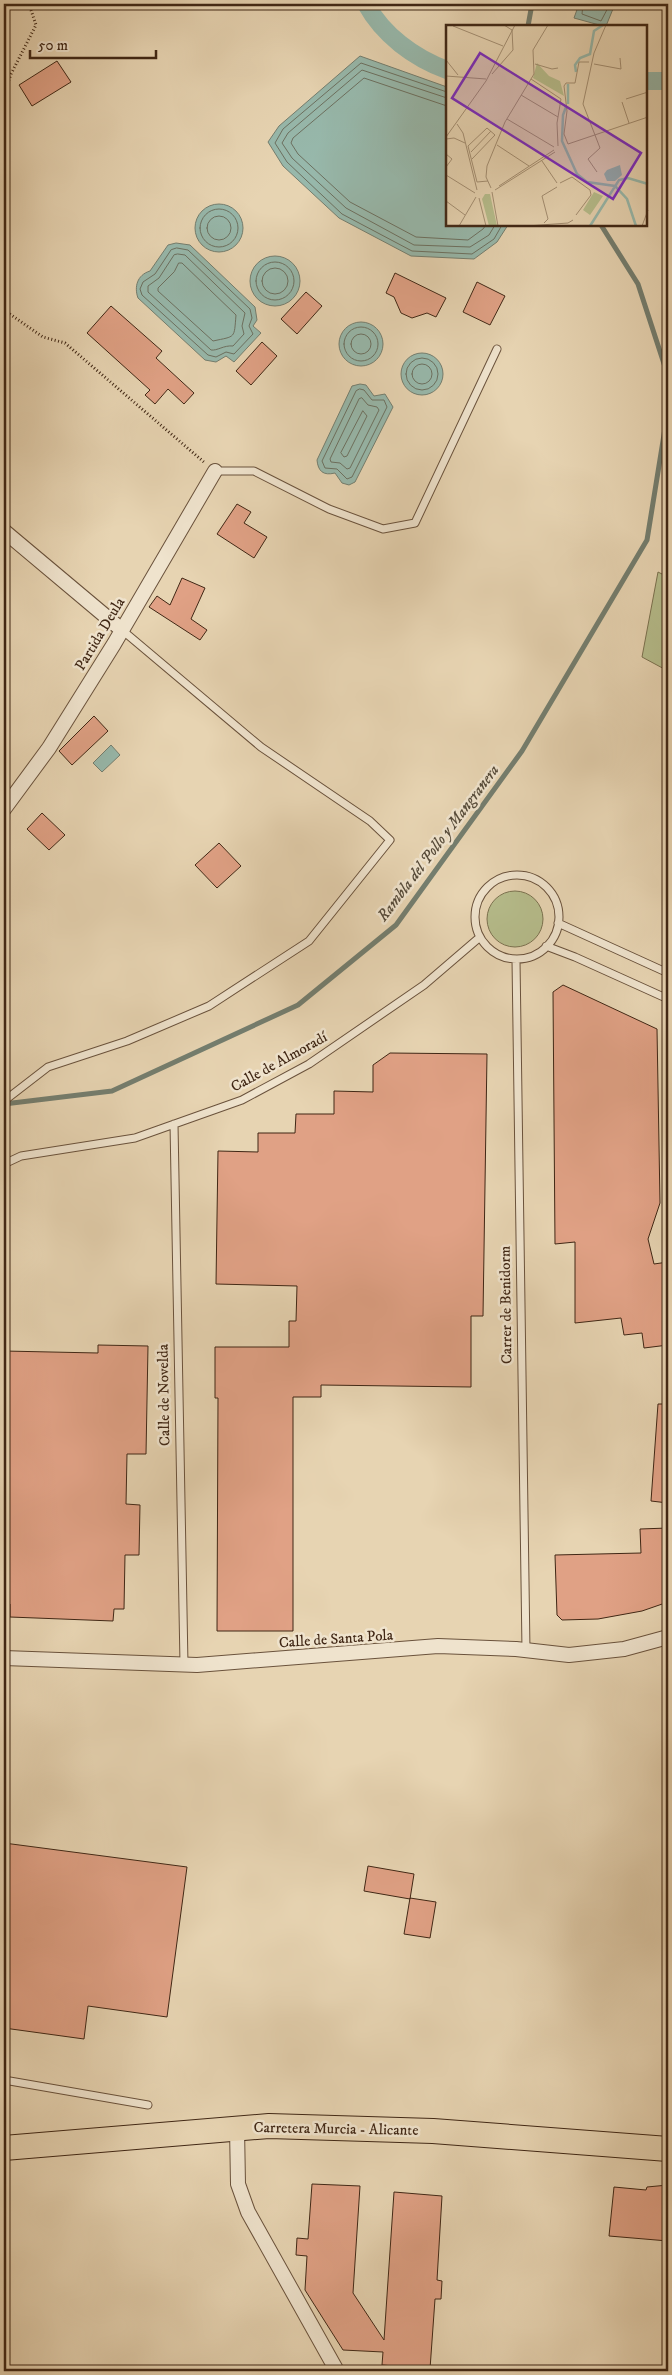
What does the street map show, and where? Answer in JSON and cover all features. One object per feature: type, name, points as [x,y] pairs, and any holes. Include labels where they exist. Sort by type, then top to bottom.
[{"type":"highway","name":"Carretera Murcia - Alicante","points":[[4,2148],[269,2126],[433,2131],[668,2149]]},
{"type":"street","name":"Partida Deula","points":[[4,809],[49,748],[122,630],[215,471]]},
{"type":"street","points":[[4,531],[122,630]]},
{"type":"street","name":"Calle de Santa Pola","points":[[4,1658],[184,1664],[350,1655],[438,1646],[526,1650],[569,1655],[624,1649],[668,1637]]},
{"type":"street","points":[[237,2128],[238,2184],[248,2212],[337,2371]]},
{"type":"lane","points":[[215,471],[254,471],[329,509],[384,529],[415,523],[498,349]]},
{"type":"lane","points":[[4,1101],[48,1067],[127,1041],[209,1006],[309,941],[390,840],[370,821],[261,747],[122,630]]},
{"type":"lane","points":[[519,876],[530,878],[543,885],[555,902],[558,923],[555,934],[542,951],[531,957],[516,960],[494,952],[480,937],[475,923],[477,903],[484,890],[496,881],[505,877],[519,876]]},
{"type":"lane","points":[[558,923],[668,973]]},
{"type":"lane","name":"Calle de Almoradí","points":[[4,1164],[21,1156],[135,1138],[242,1100],[309,1064],[424,985],[480,937]]},
{"type":"lane","points":[[546,946],[668,999]]},
{"type":"lane","name":"Carrer de Benidorm","points":[[516,960],[526,1650]]},
{"type":"lane","name":"Calle de Novelda","points":[[174,1124],[184,1664]]},
{"type":"lane","points":[[4,2080],[148,2105]]},
{"type":"path","points":[[4,94],[11,74],[36,26],[29,4]]},
{"type":"path","points":[[4,310],[43,337],[65,343],[215,471]]},
{"type":"green space","points":[[658,572],[668,577],[668,671],[642,657]]},
{"type":"green space","points":[[515,891],[530,896],[538,904],[543,919],[538,934],[530,942],[515,947],[500,942],[492,934],[487,919],[492,904],[500,896]]},
{"type":"water","points":[[579,4],[615,4],[606,25],[574,18]]},
{"type":"water","points":[[360,56],[446,87],[446,226],[507,226],[497,242],[474,259],[411,256],[339,218],[283,166],[268,142],[279,126]]},
{"type":"water","points":[[219,204],[228,206],[236,211],[241,219],[243,228],[241,237],[236,245],[228,250],[219,252],[210,250],[202,245],[197,237],[195,228],[197,219],[202,211],[210,206]]},
{"type":"water","points":[[176,243],[190,245],[255,307],[257,320],[253,326],[261,333],[234,362],[226,356],[216,362],[205,360],[138,298],[136,290],[139,278],[150,271],[168,245]]},
{"type":"water","points":[[275,256],[284,258],[295,267],[300,281],[298,290],[289,301],[275,306],[266,304],[255,295],[250,281],[252,272],[261,261]]},
{"type":"water","points":[[361,322],[373,326],[379,332],[383,344],[379,356],[373,362],[361,366],[349,362],[343,356],[339,344],[343,332],[349,326]]},
{"type":"water","points":[[418,353],[426,353],[437,359],[443,374],[437,389],[426,395],[418,395],[407,389],[401,378],[401,370],[407,359]]},
{"type":"water","points":[[366,385],[374,396],[385,394],[393,407],[355,482],[349,485],[342,483],[335,473],[327,474],[322,472],[317,460],[352,386]]},
{"type":"water","points":[[111,745],[120,755],[102,772],[93,763]]},
{"type":"building","points":[[57,61],[71,82],[32,106],[19,85]]},
{"type":"building","points":[[395,273],[446,298],[436,317],[427,313],[412,318],[401,313],[394,297],[386,293]]},
{"type":"building","points":[[477,282],[505,296],[490,325],[463,312]]},
{"type":"building","points":[[306,292],[322,306],[297,334],[281,319]]},
{"type":"building","points":[[111,306],[162,351],[156,358],[194,393],[184,404],[168,389],[155,404],[145,395],[150,390],[87,333]]},
{"type":"building","points":[[262,342],[277,356],[251,385],[236,371]]},
{"type":"building","points":[[237,504],[251,512],[244,523],[267,537],[254,558],[217,534]]},
{"type":"building","points":[[182,578],[205,588],[191,619],[207,630],[200,640],[149,607],[157,596],[170,605]]},
{"type":"building","points":[[94,716],[108,731],[72,765],[59,751]]},
{"type":"building","points":[[42,813],[65,835],[49,850],[27,829]]},
{"type":"building","points":[[219,843],[241,866],[217,888],[195,865]]},
{"type":"building","points":[[563,985],[657,1029],[660,1203],[648,1239],[654,1264],[668,1262],[668,1345],[644,1348],[642,1333],[624,1335],[621,1318],[575,1323],[575,1242],[555,1244],[553,992]]},
{"type":"building","points":[[390,1053],[487,1054],[483,1316],[471,1316],[471,1387],[321,1385],[321,1397],[293,1397],[293,1631],[217,1631],[218,1398],[215,1398],[215,1347],[289,1347],[289,1321],[296,1321],[297,1286],[216,1284],[218,1151],[258,1152],[258,1133],[295,1133],[296,1114],[334,1114],[334,1091],[373,1092],[373,1065]]},
{"type":"building","points":[[98,1345],[148,1346],[146,1454],[127,1454],[126,1504],[140,1505],[139,1555],[125,1555],[124,1609],[114,1609],[113,1621],[10,1617],[10,1604],[4,1604],[4,1351],[98,1353]]},
{"type":"building","points":[[658,1404],[668,1404],[668,1503],[651,1501]]},
{"type":"building","points":[[668,1528],[668,1602],[642,1611],[598,1619],[562,1620],[557,1615],[555,1555],[641,1553],[640,1529]]},
{"type":"building","points":[[4,1843],[187,1867],[167,2017],[88,2006],[84,2039],[4,2028]]},
{"type":"building","points":[[368,1866],[414,1874],[410,1899],[364,1891]]},
{"type":"building","points":[[410,1898],[436,1902],[430,1938],[404,1934]]},
{"type":"building","points":[[312,2184],[360,2186],[353,2293],[384,2340],[394,2192],[442,2196],[437,2280],[442,2281],[441,2299],[435,2299],[430,2369],[382,2365],[383,2352],[343,2350],[305,2290],[307,2256],[296,2255],[297,2238],[308,2239]]},
{"type":"building","points":[[668,2185],[668,2241],[609,2236],[614,2187],[646,2190],[647,2187]]},
{"type":"waterway","points":[[366,4],[381,26],[400,44],[423,59],[446,70]]},
{"type":"waterway","name":"Rambla del Pollo y Mangranera","points":[[528,25],[532,4]]},
{"type":"waterway","points":[[647,81],[668,81]]},
{"type":"waterway","name":"Rambla del Pollo y Mangranera","points":[[602,226],[638,284],[668,376]]},
{"type":"waterway","name":"Rambla del Pollo y Mangranera","points":[[4,1104],[112,1091],[298,1005],[396,925],[522,751],[647,540],[668,410]]}]
